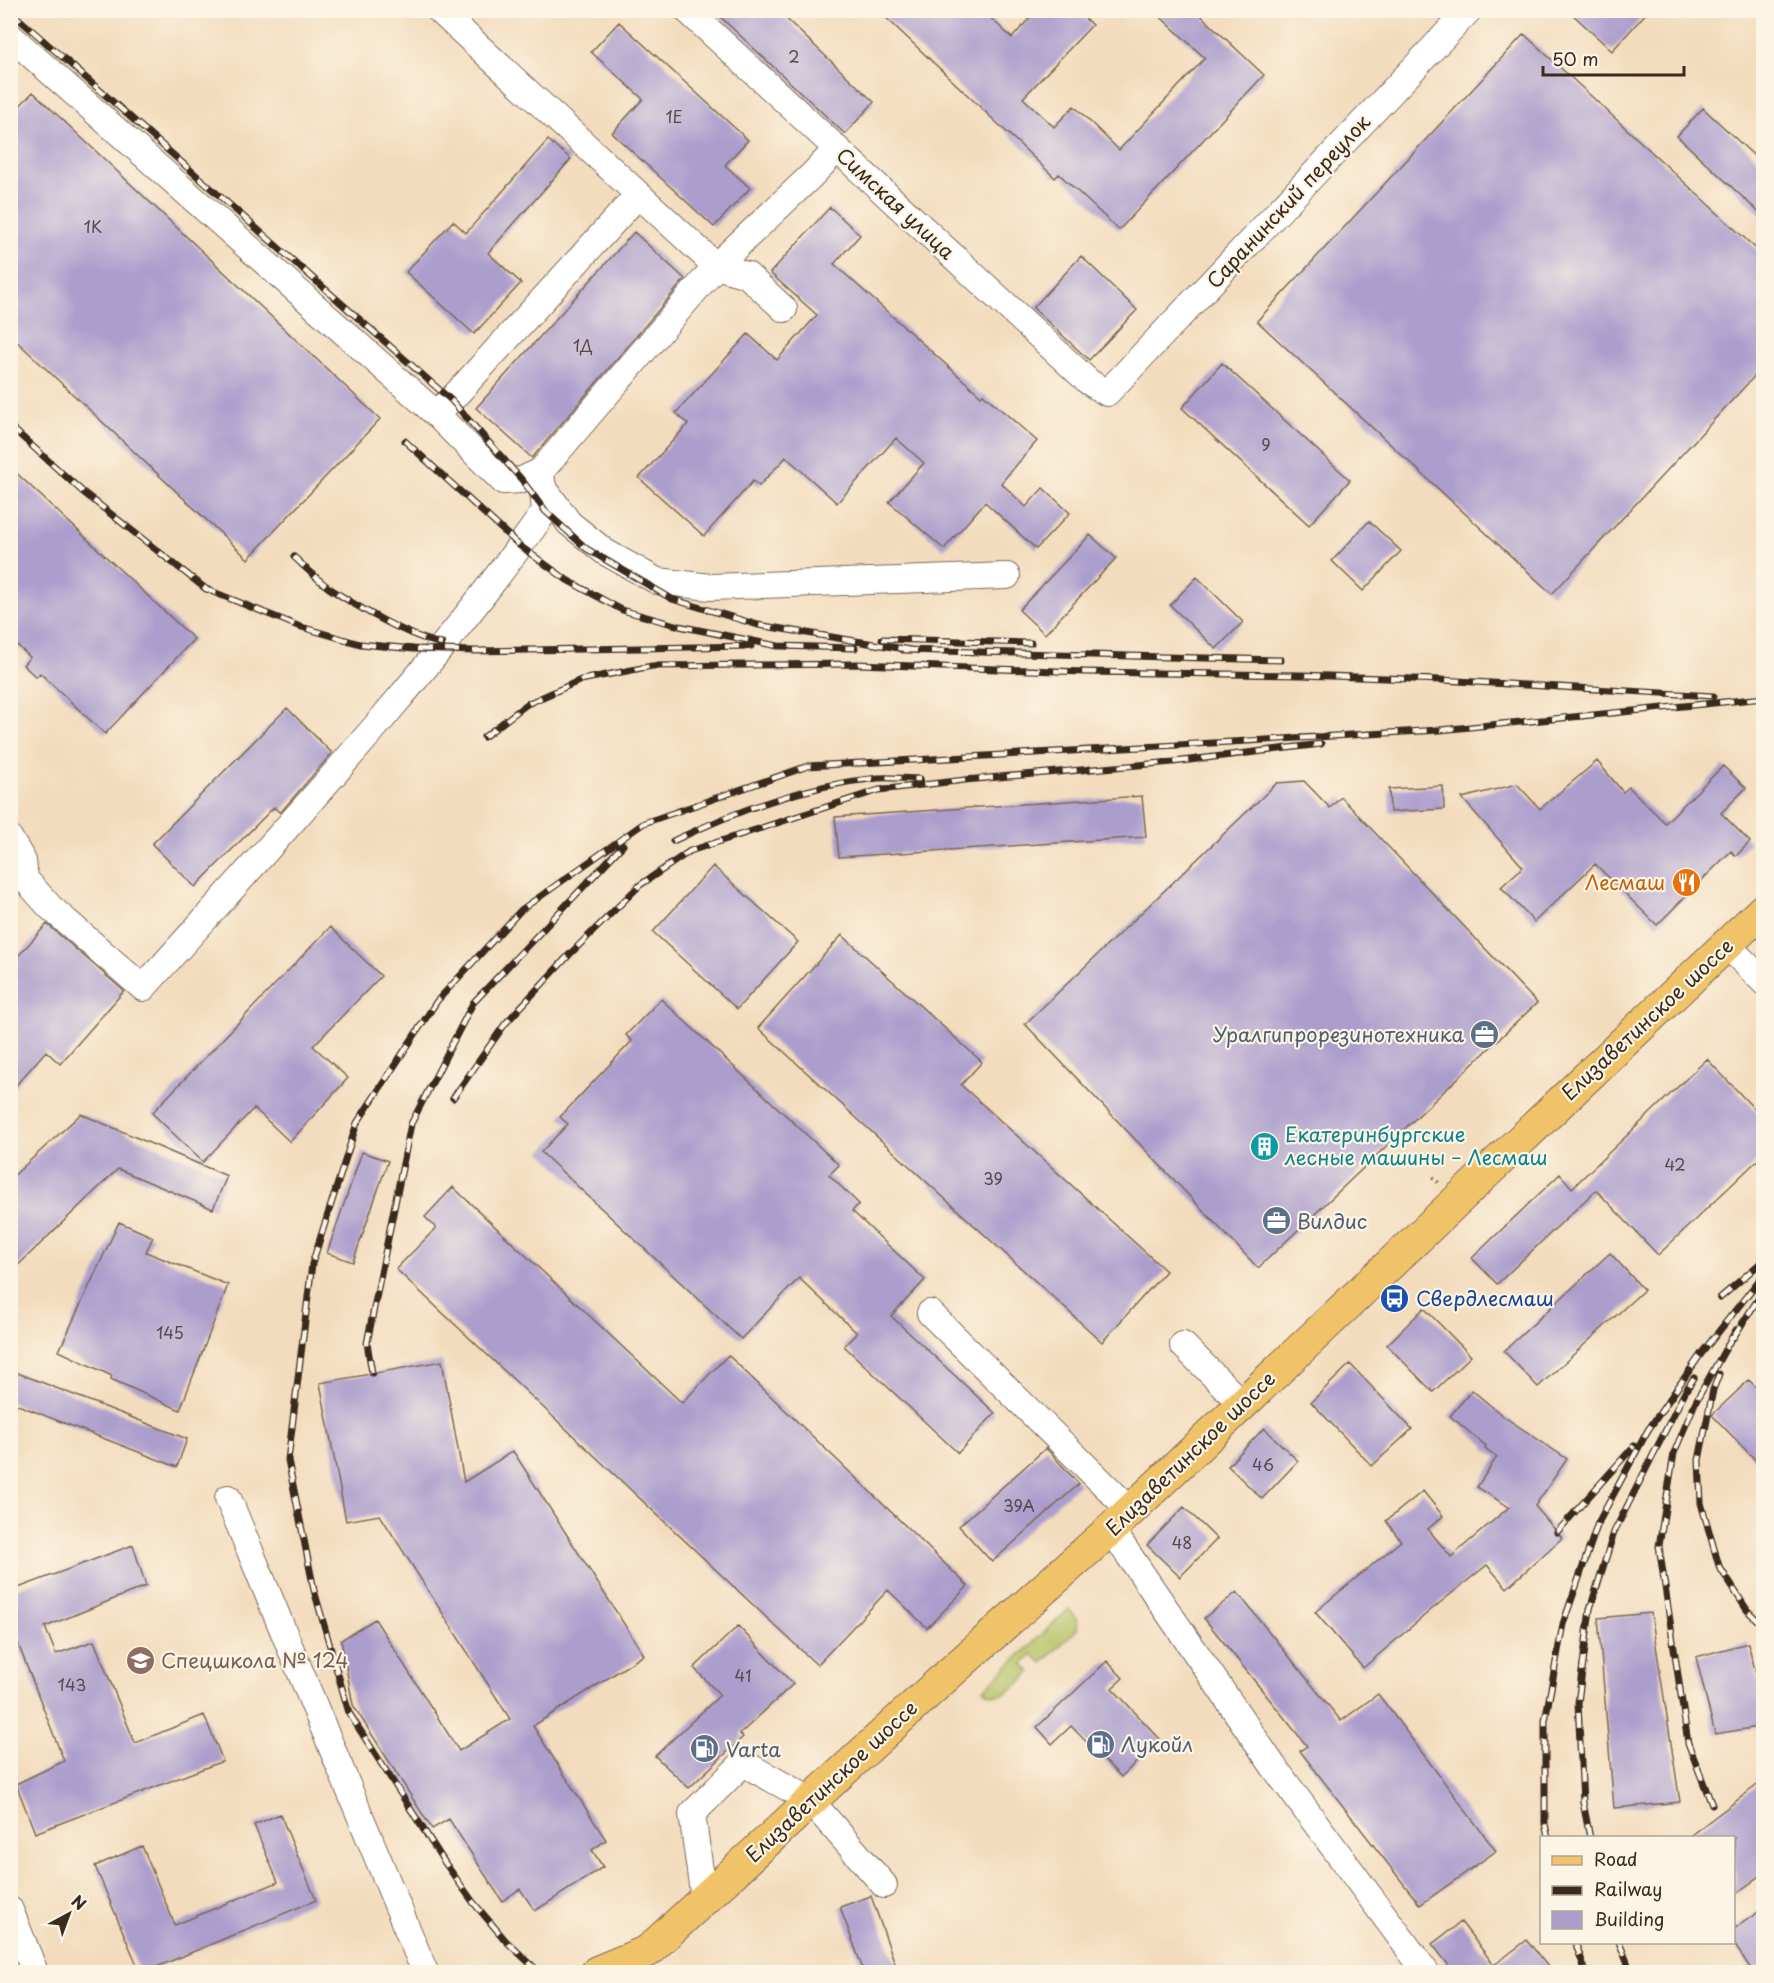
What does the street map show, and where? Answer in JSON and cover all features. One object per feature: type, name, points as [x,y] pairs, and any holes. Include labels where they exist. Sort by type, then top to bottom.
[{"type":"main road","name":"Елизаветинское шоссе","points":[[597,1972],[648,1951],[810,1800],[1120,1520],[1764,909]]},
{"type":"street","points":[[439,10],[716,266],[747,274],[784,309]]},
{"type":"street","name":"Симская улица","points":[[687,10],[1089,382],[1107,393]]},
{"type":"street","name":"Саранинский переулок","points":[[1107,393],[1469,10]]},
{"type":"street","points":[[10,36],[435,413],[503,481],[542,479]]},
{"type":"street","points":[[10,839],[23,861],[25,879],[50,907],[143,988],[397,703],[545,511],[542,479],[716,266],[812,175],[837,148]]},
{"type":"street","points":[[435,413],[452,400],[638,195]]},
{"type":"street","points":[[542,479],[568,523],[605,552],[657,581],[711,587],[1007,576]]},
{"type":"street","points":[[1726,944],[1764,982]]},
{"type":"street","points":[[930,1313],[1120,1520],[1274,1767],[1426,1972]]},
{"type":"street","points":[[1183,1345],[1242,1404]]},
{"type":"street","points":[[228,1498],[425,1972]]},
{"type":"street","points":[[704,1899],[692,1814],[743,1763],[810,1800],[885,1885]]},
{"type":"street","points":[[10,1911],[35,1972]]},
{"type":"green space","points":[[1069,1609],[1076,1619],[1077,1629],[1042,1663],[1032,1654],[1023,1664],[1031,1672],[1015,1687],[996,1695],[984,1689]]},
{"type":"building","points":[[713,10],[777,10],[874,102],[845,134]]},
{"type":"building","points":[[878,10],[982,10],[1012,38],[1037,10],[1076,10],[1092,25],[1023,98],[1054,127],[1074,106],[1119,150],[1205,58],[1153,10],[1195,10],[1264,75],[1119,230],[1059,174],[1055,178]]},
{"type":"building","points":[[1568,10],[1649,10],[1612,51]]},
{"type":"building","points":[[619,22],[748,140],[725,165],[750,188],[714,227],[612,133],[643,99],[591,52]]},
{"type":"building","points":[[1524,34],[1764,256],[1764,366],[1552,594],[1257,321]]},
{"type":"building","points":[[33,92],[380,419],[248,559],[10,335],[10,116]]},
{"type":"building","points":[[1703,108],[1764,165],[1764,217],[1677,136]]},
{"type":"building","points":[[548,140],[571,159],[488,253],[521,283],[474,334],[406,272],[453,221],[466,233]]},
{"type":"building","points":[[830,207],[860,235],[834,264],[981,396],[983,394],[1037,441],[1001,483],[1026,507],[1043,488],[1070,513],[1036,549],[985,502],[944,549],[889,502],[924,463],[896,438],[837,503],[786,457],[759,486],[753,481],[704,536],[639,478],[688,424],[676,413],[748,334],[777,360],[817,315],[770,273]]},
{"type":"building","points":[[634,232],[685,279],[532,458],[476,408]]},
{"type":"building","points":[[1081,256],[1137,310],[1089,360],[1033,308]]},
{"type":"building","points":[[1222,363],[1350,480],[1309,525],[1182,408]]},
{"type":"building","points":[[10,467],[194,639],[105,734],[40,673],[36,677],[23,665],[30,657],[10,639]]},
{"type":"building","points":[[1369,521],[1401,551],[1363,591],[1332,561]]},
{"type":"building","points":[[1090,535],[1116,558],[1045,634],[1019,610]]},
{"type":"building","points":[[1197,577],[1243,622],[1216,649],[1170,605]]},
{"type":"building","points":[[287,708],[332,753],[280,813],[274,807],[195,887],[152,844]]},
{"type":"building","points":[[1597,761],[1623,792],[1629,787],[1665,823],[1723,766],[1746,788],[1721,813],[1750,842],[1736,856],[1731,851],[1657,925],[1595,864],[1534,922],[1501,887],[1523,867],[1462,798],[1517,784],[1540,809]]},
{"type":"building","name":"Екатеринбургские лесные машины – Лесмаш","points":[[1304,781],[1330,808],[1341,797],[1537,1003],[1258,1268],[1025,1024],[1277,783]]},
{"type":"building","points":[[1443,786],[1444,809],[1390,812],[1389,789]]},
{"type":"building","points":[[1142,796],[1146,837],[839,857],[835,817]]},
{"type":"building","points":[[713,866],[798,942],[737,1009],[653,932]]},
{"type":"building","points":[[47,924],[124,991],[60,1064],[46,1051],[10,1092],[10,965]]},
{"type":"building","points":[[330,927],[381,976],[313,1046],[348,1078],[290,1142],[254,1108],[203,1162],[152,1113]]},
{"type":"building","points":[[842,935],[982,1062],[961,1085],[1166,1271],[1102,1342],[758,1028]]},
{"type":"building","points":[[661,999],[839,1165],[829,1175],[859,1204],[852,1211],[925,1280],[891,1316],[995,1413],[958,1453],[844,1346],[857,1333],[799,1278],[741,1339],[541,1152],[568,1124],[560,1117],[632,1041],[626,1035]]},
{"type":"building","points":[[1707,1059],[1764,1119],[1764,1154],[1658,1255],[1596,1190],[1497,1284],[1472,1258],[1560,1174],[1572,1188]]},
{"type":"building","points":[[81,1114],[227,1176],[213,1209],[118,1169],[10,1273],[10,1179]]},
{"type":"building","points":[[362,1152],[388,1161],[353,1262],[327,1253]]},
{"type":"building","points":[[453,1187],[682,1403],[728,1355],[968,1586],[927,1628],[888,1590],[817,1665],[396,1269],[436,1228],[425,1217]]},
{"type":"building","points":[[119,1222],[153,1237],[146,1252],[228,1285],[180,1410],[111,1379],[112,1376],[59,1351]]},
{"type":"building","points":[[1610,1253],[1644,1290],[1538,1387],[1504,1351]]},
{"type":"building","points":[[1424,1308],[1471,1356],[1433,1392],[1387,1345]]},
{"type":"building","points":[[442,1361],[464,1482],[513,1451],[644,1655],[533,1726],[606,1840],[592,1850],[603,1867],[535,1911],[520,1889],[502,1901],[449,1819],[432,1829],[353,1705],[341,1640],[375,1619],[459,1751],[510,1719],[380,1515],[346,1521],[320,1383]]},
{"type":"building","points":[[1350,1364],[1412,1429],[1372,1466],[1311,1402]]},
{"type":"building","points":[[10,1370],[187,1439],[177,1467],[10,1402]]},
{"type":"building","points":[[1749,1380],[1764,1396],[1764,1469],[1712,1415]]},
{"type":"building","points":[[1472,1390],[1503,1416],[1567,1459],[1535,1506],[1562,1538],[1507,1588],[1487,1565],[1363,1668],[1315,1612],[1401,1541],[1386,1521],[1423,1491],[1443,1516],[1428,1529],[1451,1557],[1509,1507],[1477,1487],[1497,1457],[1450,1416]]},
{"type":"building","points":[[1264,1428],[1298,1461],[1262,1499],[1228,1466]]},
{"type":"building","points":[[1046,1448],[1079,1484],[992,1562],[959,1526]]},
{"type":"building","points":[[1184,1507],[1217,1539],[1180,1577],[1147,1545]]},
{"type":"building","points":[[133,1545],[146,1586],[45,1627],[56,1654],[94,1641],[135,1743],[204,1715],[223,1761],[35,1833],[16,1784],[64,1761],[15,1636],[10,1638],[10,1591]]},
{"type":"building","points":[[1237,1592],[1341,1721],[1378,1694],[1496,1851],[1420,1905],[1300,1751],[1307,1746],[1204,1618]]},
{"type":"building","points":[[1651,1613],[1680,1802],[1614,1808],[1598,1618]]},
{"type":"building","points":[[738,1626],[793,1684],[740,1734],[743,1737],[689,1788],[655,1756],[720,1695],[694,1668]]},
{"type":"building","points":[[1748,1643],[1764,1704],[1764,1726],[1715,1734],[1696,1657]]},
{"type":"building","points":[[1107,1661],[1123,1678],[1112,1688],[1160,1739],[1121,1777],[1071,1726],[1052,1744],[1037,1727]]},
{"type":"building","points":[[1764,1780],[1764,1873],[1735,1894],[1735,1836],[1690,1836]]},
{"type":"building","points":[[280,1814],[316,1900],[145,1972],[140,1972],[95,1866],[142,1846],[175,1925],[278,1882],[254,1825]]},
{"type":"building","points":[[871,1896],[898,1972],[864,1972],[840,1907]]},
{"type":"building","points":[[1764,1908],[1764,1972],[1753,1972],[1734,1944],[1735,1928]]},
{"type":"building","points":[[1461,1922],[1494,1965],[1527,1940],[1552,1972],[1454,1972],[1432,1944]]},
{"type":"railway","points":[[10,11],[451,400],[522,480],[545,511],[587,549],[672,599],[758,625],[911,650]]},
{"type":"railway","points":[[10,426],[83,492],[206,589],[298,626],[360,644],[414,649],[474,651],[751,646]]},
{"type":"railway","points":[[405,441],[520,546],[567,580],[622,610],[679,626],[778,646],[855,648]]},
{"type":"railway","points":[[294,557],[329,588],[354,604],[414,635],[442,644]]},
{"type":"railway","points":[[882,639],[1031,643]]},
{"type":"railway","points":[[903,650],[1281,660]]},
{"type":"railway","points":[[484,737],[527,704],[581,680],[652,666],[858,664],[1084,672],[1301,675],[1441,680],[1713,696]]},
{"type":"railway","points":[[539,1972],[506,1941],[473,1902],[445,1863],[349,1713],[314,1590],[288,1460],[312,1264],[357,1123],[437,1001],[521,910],[644,823],[808,766],[1440,730],[1764,698]]},
{"type":"railway","points":[[453,1098],[505,1024],[569,955],[640,885],[690,851],[879,790],[965,780],[1173,762],[1321,744]]},
{"type":"railway","points":[[673,841],[747,809],[825,786],[878,778],[920,779]]},
{"type":"railway","points":[[372,1373],[367,1343],[411,1124],[473,1003],[623,845]]},
{"type":"railway","points":[[1720,1298],[1764,1260]]},
{"type":"railway","points":[[1548,1836],[1545,1824],[1545,1721],[1563,1624],[1598,1523],[1648,1430],[1701,1354],[1764,1274]]},
{"type":"railway","points":[[1733,1338],[1764,1290]]},
{"type":"railway","points":[[1712,1805],[1688,1743],[1659,1546],[1674,1453],[1695,1403],[1736,1330]]},
{"type":"railway","points":[[1719,1374],[1713,1390],[1699,1460],[1701,1503],[1719,1566],[1747,1610],[1764,1627]]},
{"type":"railway","points":[[1590,1836],[1583,1802],[1578,1703],[1590,1609],[1614,1532],[1694,1378]]},
{"type":"railway","points":[[1557,1532],[1634,1446]]},
{"type":"railway","points":[[1576,1944],[1586,1972]]},
{"type":"railway","points":[[1620,1944],[1631,1972]]},
{"type":"place","name":"Лесмаш","points":[[1686,882]]},
{"type":"place","name":"Уралгипрорезинотехника","points":[[1485,1034]]},
{"type":"place","name":"Екатеринбургские лесные машины – Лесмаш","points":[[1264,1146]]},
{"type":"place","name":"Вилдис","points":[[1276,1221]]},
{"type":"place","name":"Свердлесмаш","points":[[1395,1298]]},
{"type":"place","name":"Спецшкола № 124","points":[[140,1660]]},
{"type":"place","name":"Лукойл","points":[[1100,1744]]},
{"type":"place","name":"Varta","points":[[705,1749]]}]
